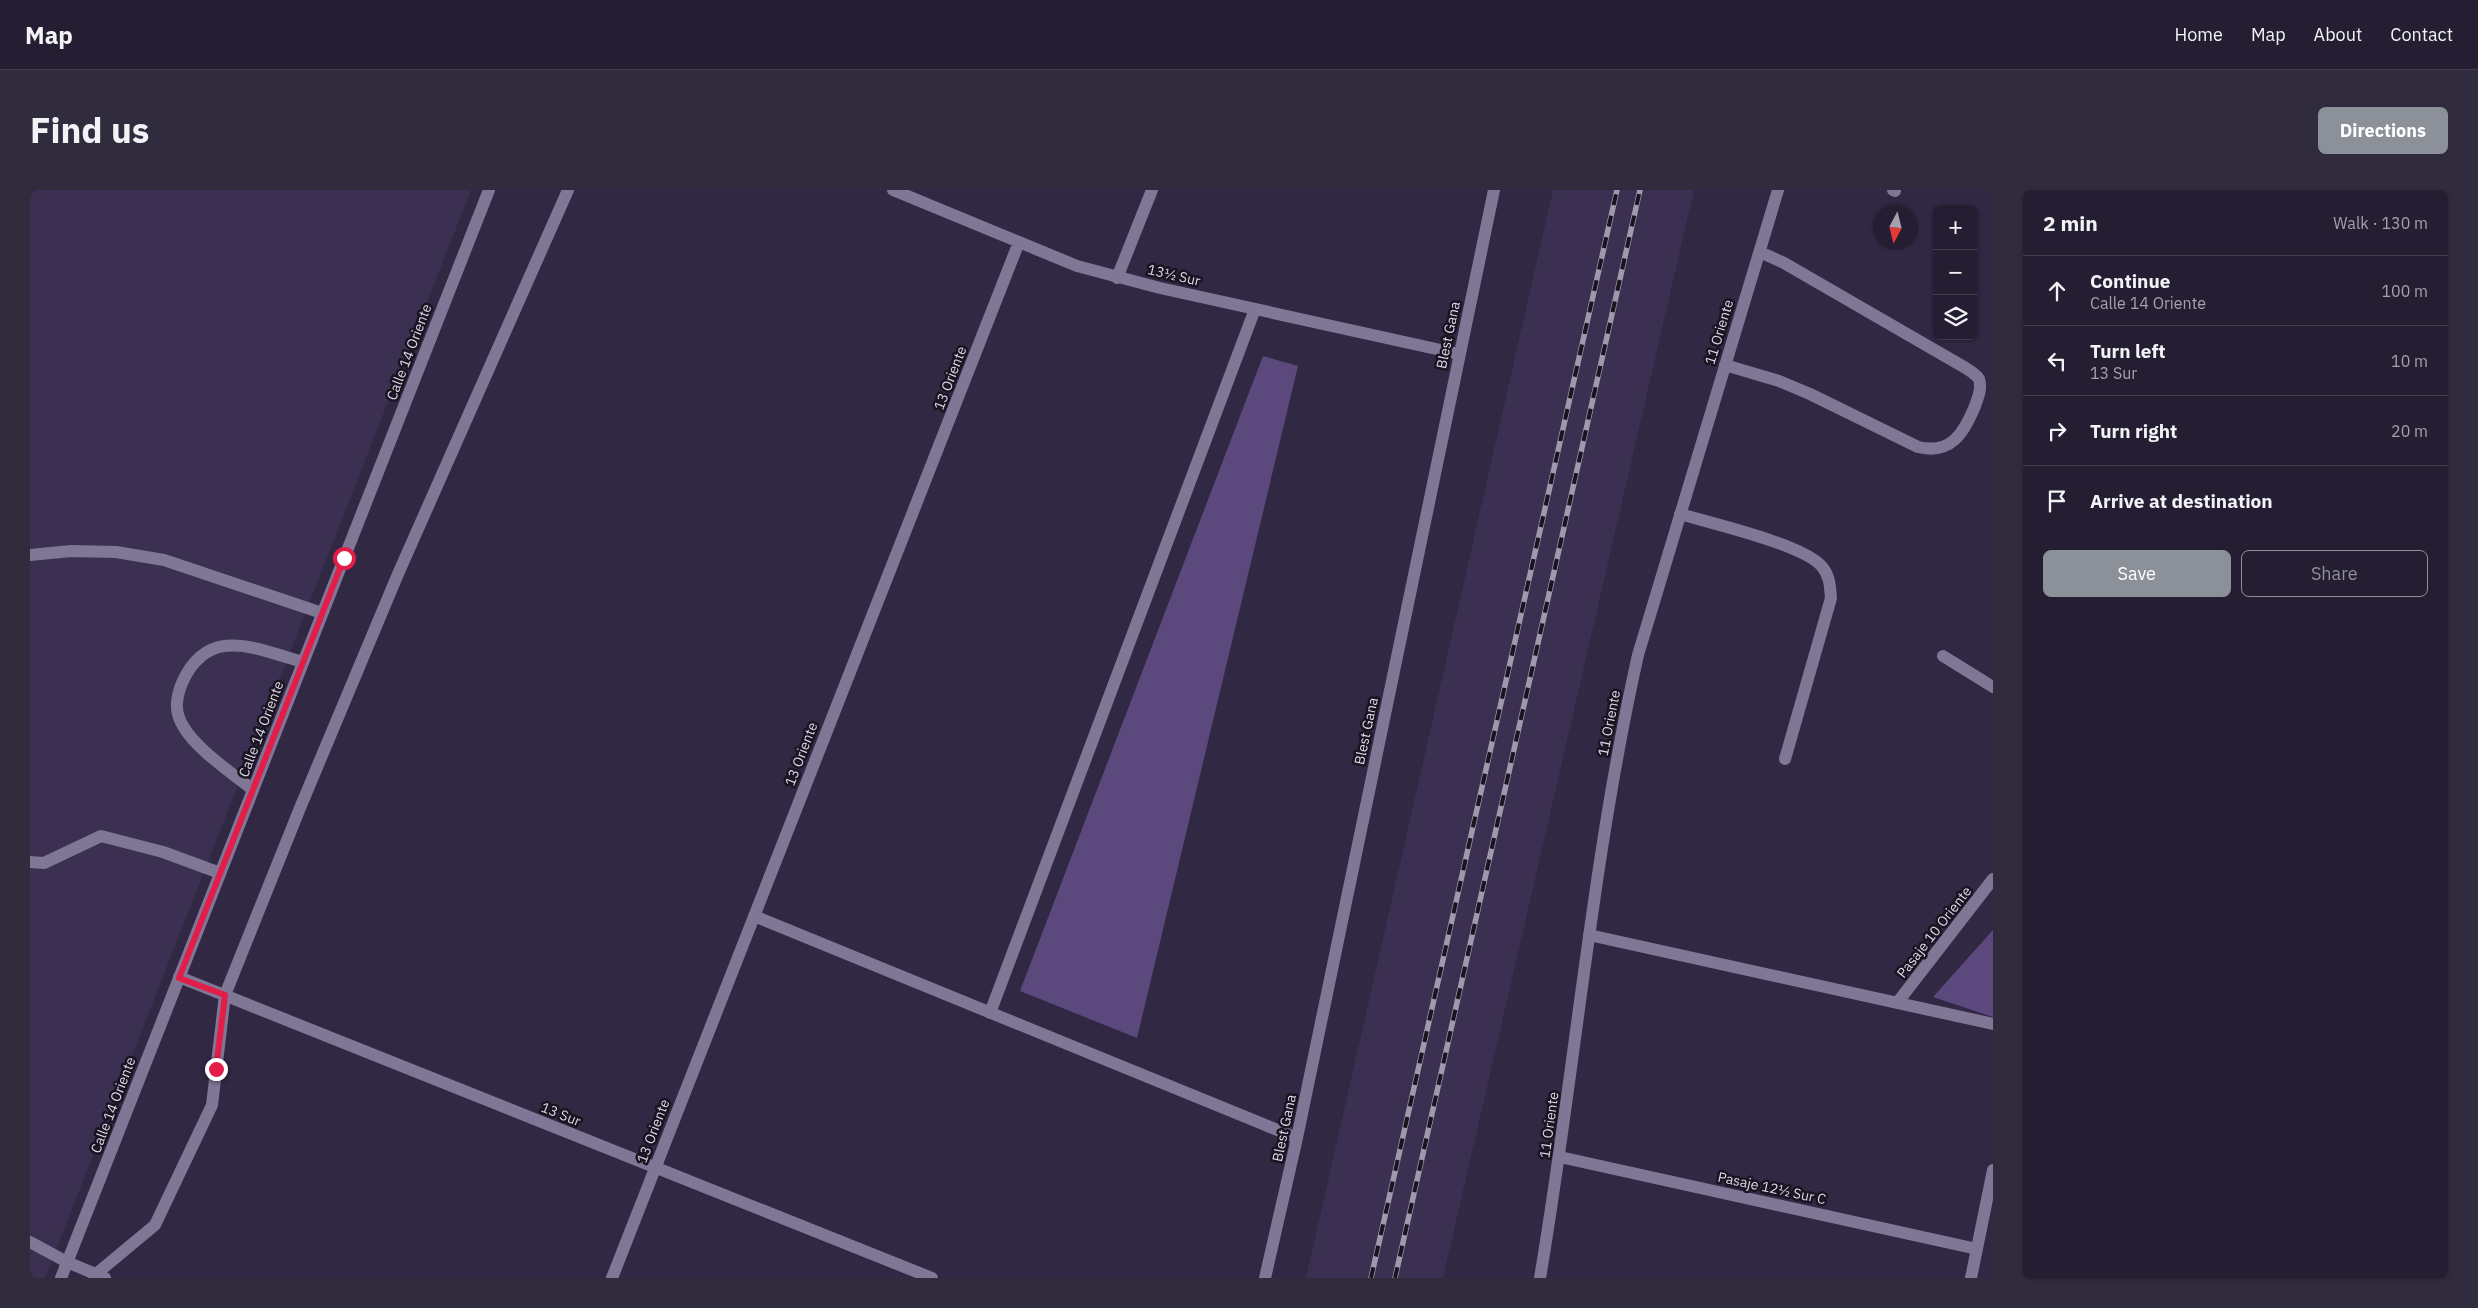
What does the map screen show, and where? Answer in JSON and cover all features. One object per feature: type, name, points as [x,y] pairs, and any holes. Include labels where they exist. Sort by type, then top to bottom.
[{"type":"street","name":"Calle 14 Oriente","points":[[61,1278],[489,190]]},
{"type":"street","points":[[30,1242],[98,1277],[154,1225],[212,1105],[225,995],[300,808],[398,574],[568,190]]},
{"type":"street","name":"13½ Sur","points":[[893,190],[1077,266],[1117,278],[1459,354]]},
{"type":"street","points":[[1117,278],[1152,190]]},
{"type":"street","name":"Blest Gana","points":[[1265,1278],[1297,1138],[1494,190]]},
{"type":"street","name":"11 Oriente","points":[[1540,1278],[1560,1157],[1589,934],[1620,733],[1638,655],[1778,190]]},
{"type":"street","name":"13 Oriente","points":[[612,1278],[1019,242]]},
{"type":"street","points":[[1725,365],[1779,381],[1929,450],[1941,448],[1960,436],[1979,394],[1978,377],[1964,367],[1784,263],[1760,252]]},
{"type":"street","points":[[990,1013],[1255,309]]},
{"type":"street","points":[[1680,514],[1802,552],[1823,568],[1830,582],[1831,598],[1785,759]]},
{"type":"street","points":[[30,555],[71,551],[116,552],[164,560],[322,613]]},
{"type":"street","points":[[253,790],[204,749],[184,728],[176,711],[177,695],[199,656],[215,647],[231,644],[242,645],[303,662]]},
{"type":"street","points":[[1943,656],[1993,687]]},
{"type":"street","points":[[30,862],[44,863],[101,836],[163,852],[220,874]]},
{"type":"street","name":"Pasaje 10 Oriente","points":[[1897,1003],[1982,896],[1993,879]]},
{"type":"street","points":[[1982,896],[1993,904]]},
{"type":"street","points":[[754,916],[1297,1138]]},
{"type":"street","points":[[1589,934],[1993,1024]]},
{"type":"street","name":"13 Sur","points":[[179,978],[932,1278]]},
{"type":"street","name":"Pasaje 12½ Sur C","points":[[1560,1157],[1978,1249]]},
{"type":"street","points":[[1971,1278],[1993,1170]]},
{"type":"shaded area","points":[[30,190],[471,190],[45,1278],[30,1278]]},
{"type":"shaded area","points":[[1553,190],[1694,190],[1443,1278],[1306,1278]]},
{"type":"shaded area","points":[[1263,356],[1298,366],[1137,1038],[1020,991]]},
{"type":"shaded area","points":[[1993,930],[1993,1017],[1933,997]]},
{"type":"railway","points":[[1371,1278],[1617,190]]},
{"type":"railway","points":[[1395,1278],[1640,190]]},
{"type":"route","points":[[216,1069],[225,995],[179,978],[344,558]]}]
